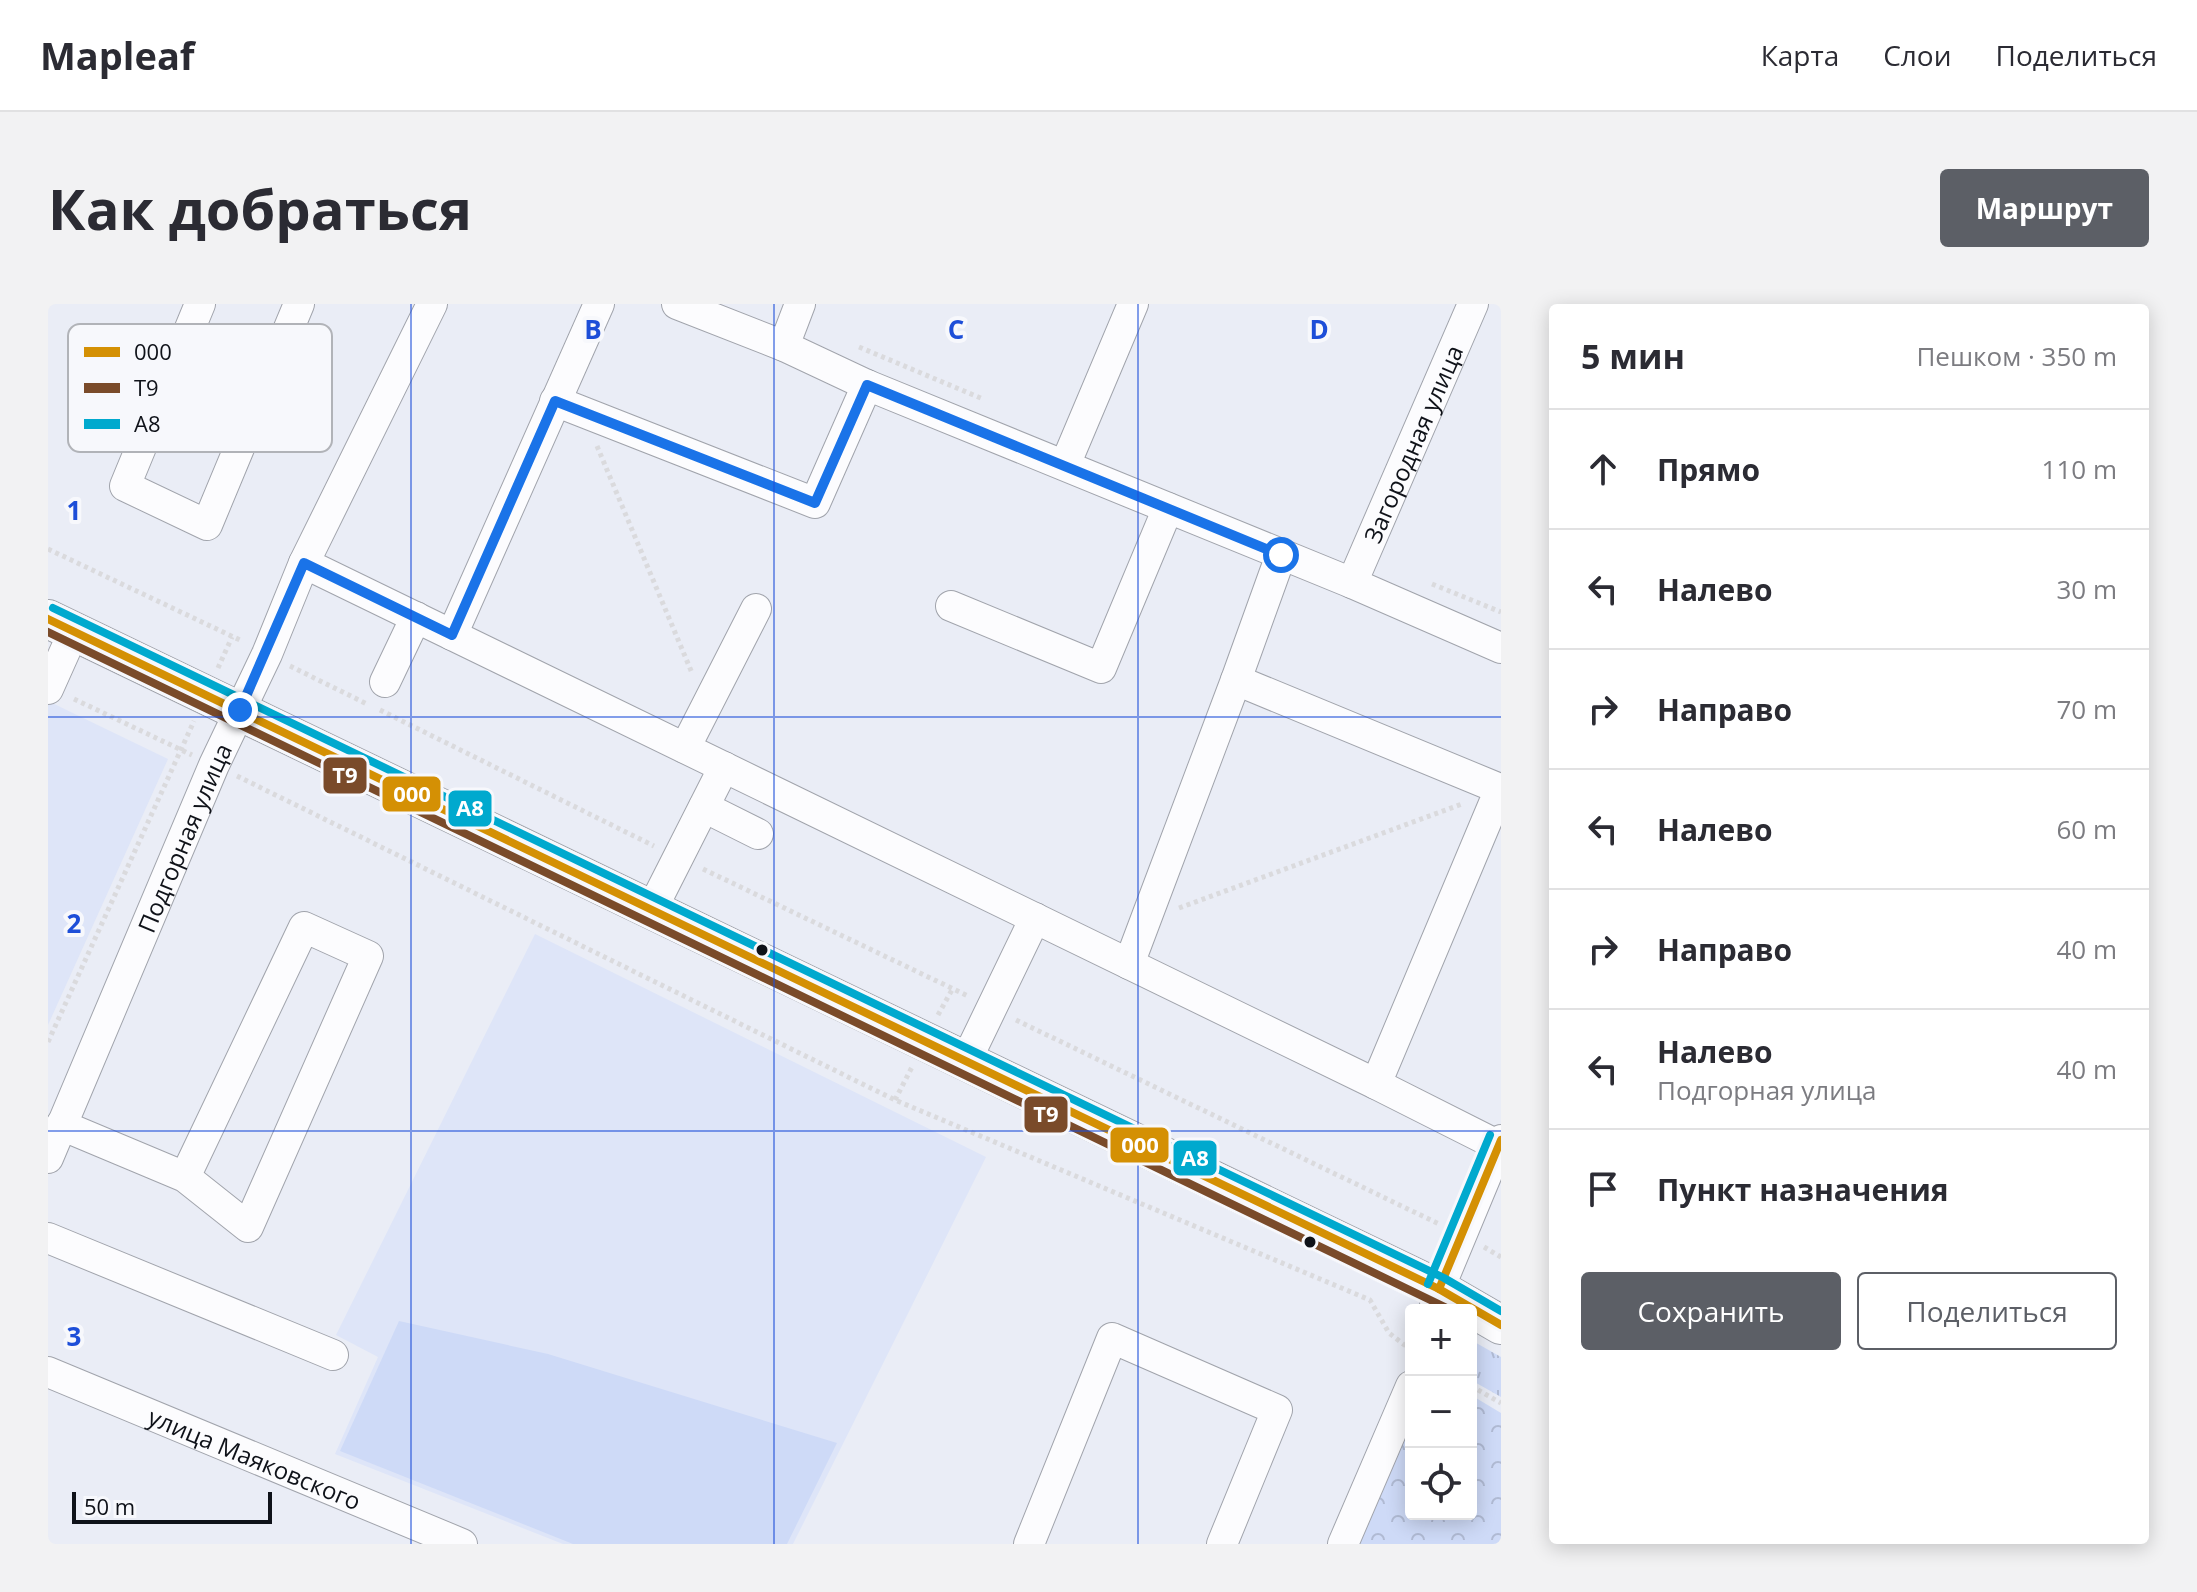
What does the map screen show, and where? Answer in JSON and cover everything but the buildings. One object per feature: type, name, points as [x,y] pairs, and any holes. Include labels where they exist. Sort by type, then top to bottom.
[{"type":"main road","points":[[61,625],[966,1061],[1436,1300],[1501,1325]]},
{"type":"street","points":[[192,324],[200,304]]},
{"type":"street","points":[[291,324],[299,304]]},
{"type":"street","name":"Подгорная улица","points":[[48,1158],[61,1125],[61,1091],[267,654],[304,563],[432,304]]},
{"type":"street","points":[[452,635],[569,406],[599,304]]},
{"type":"street","points":[[677,304],[1352,583],[1501,648]]},
{"type":"street","points":[[784,346],[800,304]]},
{"type":"street","points":[[1065,465],[1133,304]]},
{"type":"street","name":"Загородная улица","points":[[1352,583],[1473,304]]},
{"type":"street","points":[[569,406],[815,503],[867,385]]},
{"type":"street","points":[[139,452],[125,486],[207,525],[237,452]]},
{"type":"street","points":[[951,606],[1101,668],[1168,508]]},
{"type":"street","points":[[1129,964],[1281,555]]},
{"type":"street","points":[[304,563],[1500,1143],[1436,1300]]},
{"type":"street","points":[[685,748],[756,609]]},
{"type":"street","points":[[385,682],[416,617]]},
{"type":"street","points":[[48,688],[61,625]]},
{"type":"street","points":[[1236,680],[1500,789],[1376,1084]]},
{"type":"street","points":[[651,911],[724,767]]},
{"type":"street","points":[[704,807],[758,834]]},
{"type":"street","points":[[966,1061],[1035,918]]},
{"type":"street","points":[[61,1125],[185,1177],[248,1227],[368,956],[304,927],[185,1177]]},
{"type":"street","points":[[48,1238],[333,1355]]},
{"type":"street","points":[[1029,1544],[1112,1338],[1277,1410],[1222,1544]]},
{"type":"street","name":"улица Маяковского","points":[[48,1372],[462,1544]]},
{"type":"street","points":[[1343,1544],[1405,1400]]},
{"type":"path","points":[[569,406],[706,707]]},
{"type":"path","points":[[48,549],[1501,1257]]},
{"type":"path","points":[[48,1042],[232,637]]},
{"type":"path","points":[[48,688],[214,765],[895,1100],[1370,1300],[1389,1333],[1405,1345]]},
{"type":"path","points":[[1146,920],[1500,789]]},
{"type":"path","points":[[1477,1389],[1501,1403]]},
{"type":"shaded area","points":[[48,701],[168,759],[48,1025]]},
{"type":"shaded area","points":[[535,934],[986,1157],[793,1544],[563,1544],[335,1454],[378,1357],[336,1335]]},
{"type":"green space","points":[[399,1321],[548,1354],[837,1443],[787,1544],[573,1544],[340,1451]]},
{"type":"green space","points":[[1477,1343],[1501,1357],[1501,1397],[1477,1383]]},
{"type":"green space","points":[[1477,1399],[1501,1413],[1501,1544],[1356,1544],[1405,1426],[1405,1520],[1477,1520]]},
{"type":"transit line","name":"А8","points":[[53,608],[1444,1278],[1501,1311]]},
{"type":"transit line","name":"000","points":[[48,619],[1439,1289],[1501,1325]]},
{"type":"transit line","name":"Т9","points":[[48,632],[1439,1304]]},
{"type":"transit line","name":"А8","points":[[1428,1284],[1490,1135]]},
{"type":"transit line","name":"000","points":[[1439,1289],[1501,1140]]},
{"type":"route","points":[[240,710],[267,654],[304,563],[452,635],[555,401],[815,503],[867,385],[1281,555]]}]
